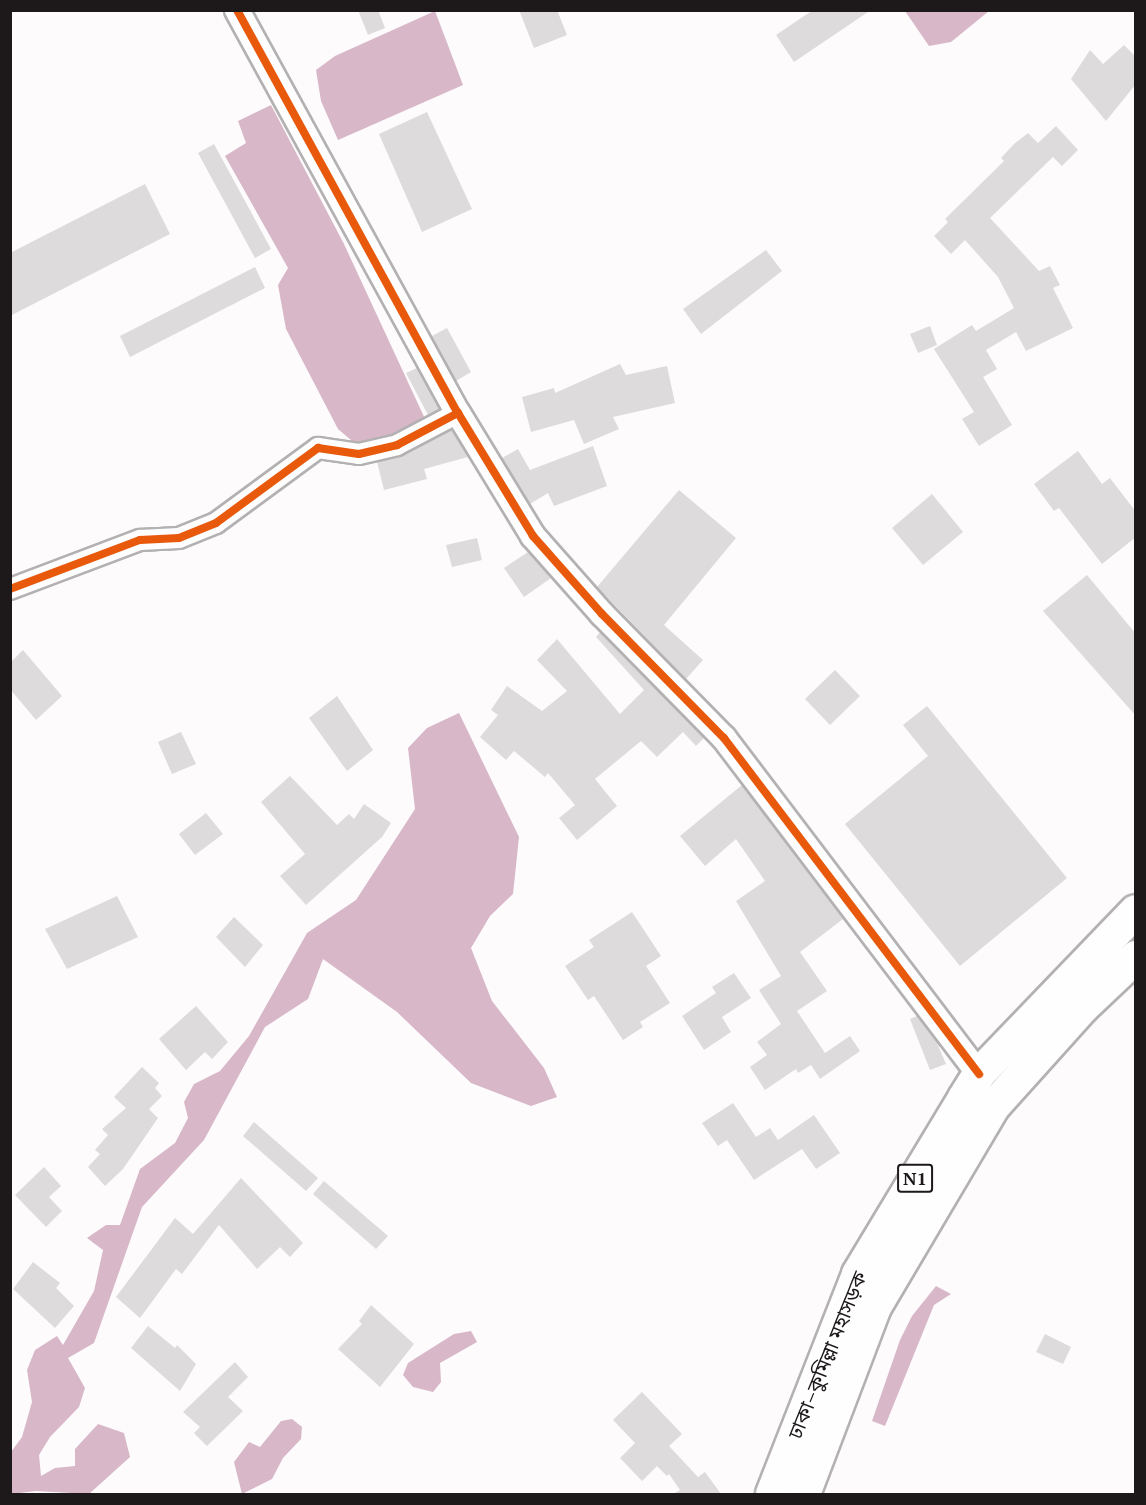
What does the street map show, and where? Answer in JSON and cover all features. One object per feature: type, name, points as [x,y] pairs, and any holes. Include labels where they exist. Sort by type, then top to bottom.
[{"type":"highway","name":"ঢাকা–কুমিল্লা মহাসড়ক","points":[[772,1494],[858,1274],[980,1090],[1136,911]]},
{"type":"highway","name":"ঢাকা–কুমিল্লা মহাসড়ক","points":[[804,1494],[875,1307],[980,1090],[1083,1007],[1136,957]]},
{"type":"street","points":[[237,10],[458,413],[533,536],[602,614],[724,738],[980,1090]]},
{"type":"street","points":[[10,589],[140,540],[179,538],[216,523],[318,448],[359,454],[397,445],[458,413]]},
{"type":"shaded area","points":[[435,11],[463,85],[338,140],[321,101],[316,70],[335,56]]},
{"type":"shaded area","points":[[905,11],[989,11],[951,42],[929,46]]},
{"type":"shaded area","points":[[271,105],[344,244],[426,421],[392,436],[358,446],[338,429],[286,329],[278,285],[288,268],[225,156],[246,143],[238,121]]},
{"type":"shaded area","points":[[459,713],[519,837],[513,894],[490,916],[471,948],[492,1001],[544,1068],[557,1097],[531,1106],[471,1083],[397,1012],[323,959],[308,999],[265,1027],[204,1140],[142,1207],[94,1343],[68,1358],[85,1388],[79,1407],[50,1437],[39,1455],[41,1476],[55,1468],[75,1466],[75,1449],[98,1424],[124,1433],[130,1457],[89,1494],[36,1491],[11,1494],[11,1452],[22,1437],[32,1402],[27,1370],[35,1350],[57,1336],[63,1345],[94,1291],[103,1250],[87,1238],[106,1225],[120,1225],[140,1169],[175,1143],[188,1118],[184,1102],[194,1084],[220,1071],[249,1036],[307,933],[356,900],[415,809],[408,748],[427,728]]},
{"type":"shaded area","points":[[936,1286],[951,1294],[934,1305],[885,1426],[872,1421],[900,1340],[912,1316]]},
{"type":"shaded area","points":[[471,1331],[477,1342],[440,1363],[441,1382],[433,1392],[413,1387],[403,1375],[408,1363],[454,1334]]},
{"type":"shaded area","points":[[292,1419],[302,1427],[301,1439],[283,1458],[272,1479],[242,1494],[234,1462],[249,1442],[260,1447],[281,1421]]},
{"type":"building","points":[[358,10],[378,10],[385,28],[368,35]]},
{"type":"building","points":[[519,10],[557,10],[567,35],[534,48]]},
{"type":"building","points":[[813,10],[871,10],[794,62],[776,35]]},
{"type":"building","points":[[1124,45],[1136,57],[1136,84],[1106,121],[1071,79],[1090,50],[1103,64]]},
{"type":"building","points":[[427,112],[472,209],[422,232],[379,134]]},
{"type":"building","points":[[1056,126],[1078,150],[1062,166],[1053,157],[990,218],[1039,271],[1050,266],[1060,285],[1053,288],[1073,328],[1026,351],[1016,332],[986,350],[997,369],[983,377],[1012,425],[979,446],[962,419],[974,412],[934,349],[972,325],[976,331],[1014,308],[998,277],[965,240],[951,254],[934,236],[948,222],[945,219],[1004,161],[1001,158],[1014,144],[1028,133],[1038,143]]},
{"type":"building","points":[[214,144],[271,249],[255,258],[198,153]]},
{"type":"building","points":[[145,184],[170,234],[10,316],[10,253]]},
{"type":"building","points":[[766,250],[782,271],[701,334],[683,309]]},
{"type":"building","points":[[255,267],[265,288],[130,357],[120,336]]},
{"type":"building","points":[[930,326],[937,345],[918,353],[910,334]]},
{"type":"building","points":[[447,328],[471,372],[456,381],[432,336]]},
{"type":"building","points":[[620,364],[626,375],[667,366],[675,403],[613,417],[619,429],[584,444],[574,420],[531,432],[522,397],[554,388],[555,393]]},
{"type":"building","points":[[417,368],[440,409],[428,415],[406,373]]},
{"type":"building","points":[[452,430],[468,457],[424,469],[427,479],[384,490],[377,462],[402,456]]},
{"type":"building","points":[[593,446],[607,486],[554,506],[548,493],[530,504],[502,458],[518,449],[530,470]]},
{"type":"building","points":[[1078,451],[1102,484],[1110,478],[1136,512],[1136,537],[1102,564],[1059,508],[1054,511],[1034,484]]},
{"type":"building","points":[[679,490],[736,538],[664,625],[703,660],[686,679],[597,587]]},
{"type":"building","points":[[932,494],[963,532],[923,565],[892,528]]},
{"type":"building","points":[[477,538],[482,560],[452,567],[446,545]]},
{"type":"building","points":[[528,552],[551,578],[524,597],[504,568]]},
{"type":"building","points":[[1087,575],[1136,634],[1136,716],[1043,611]]},
{"type":"building","points":[[600,632],[704,738],[696,746],[683,732],[657,757],[641,741],[595,779],[617,806],[577,840],[559,818],[575,805],[548,773],[545,777],[514,751],[506,760],[480,737],[498,715],[491,710],[507,686],[542,711],[567,691],[537,660],[557,639],[620,714],[644,690],[596,637]]},
{"type":"building","points":[[23,650],[62,696],[36,720],[10,689],[10,663]]},
{"type":"building","points":[[835,670],[860,696],[830,725],[805,699]]},
{"type":"building","points":[[337,696],[373,750],[347,771],[309,718]]},
{"type":"building","points":[[927,706],[1067,878],[960,966],[845,824],[928,756],[903,725]]},
{"type":"building","points":[[181,732],[196,764],[172,774],[158,742]]},
{"type":"building","points":[[290,776],[337,825],[349,814],[354,819],[364,804],[391,823],[382,837],[306,905],[280,876],[305,854],[261,802]]},
{"type":"building","points":[[742,785],[843,919],[800,952],[827,991],[797,1011],[825,1053],[850,1036],[860,1051],[820,1079],[811,1065],[798,1073],[796,1069],[765,1090],[750,1067],[767,1055],[757,1042],[781,1024],[759,990],[781,976],[736,901],[765,881],[736,839],[705,866],[680,836]]},
{"type":"building","points":[[206,813],[223,834],[195,855],[179,834]]},
{"type":"building","points":[[117,896],[138,937],[67,969],[45,929]]},
{"type":"building","points":[[632,912],[661,956],[646,966],[670,1003],[640,1022],[643,1027],[623,1040],[594,996],[588,1000],[565,966],[594,947],[589,940]]},
{"type":"building","points":[[234,917],[263,945],[245,967],[216,937]]},
{"type":"building","points":[[734,973],[751,998],[722,1017],[731,1032],[704,1050],[682,1016],[716,993],[712,987]]},
{"type":"building","points":[[196,1006],[228,1042],[212,1059],[205,1052],[186,1070],[159,1039]]},
{"type":"building","points":[[917,1016],[937,1043],[946,1064],[930,1070],[910,1019]]},
{"type":"building","points":[[142,1067],[159,1083],[155,1088],[162,1096],[149,1109],[158,1118],[123,1169],[105,1186],[88,1167],[100,1154],[95,1150],[108,1135],[102,1129],[126,1108],[114,1097]]},
{"type":"building","points":[[733,1103],[756,1137],[770,1128],[778,1140],[814,1115],[840,1153],[816,1169],[802,1149],[754,1180],[727,1140],[718,1146],[702,1123]]},
{"type":"building","points":[[254,1122],[318,1178],[306,1191],[243,1136]]},
{"type":"building","points":[[44,1167],[61,1186],[49,1197],[62,1211],[46,1227],[15,1195]]},
{"type":"building","points":[[241,1178],[303,1243],[290,1257],[280,1247],[257,1269],[219,1225],[182,1274],[176,1269],[140,1318],[116,1297],[175,1218],[193,1234]]},
{"type":"building","points":[[324,1181],[388,1236],[376,1249],[313,1194]]},
{"type":"building","points":[[33,1262],[60,1283],[56,1288],[74,1306],[55,1328],[13,1289]]},
{"type":"building","points":[[371,1305],[414,1344],[380,1387],[338,1349],[362,1324],[359,1321]]},
{"type":"building","points":[[148,1326],[175,1348],[177,1345],[196,1364],[180,1391],[131,1348]]},
{"type":"building","points":[[1045,1334],[1071,1347],[1063,1364],[1036,1352]]},
{"type":"building","points":[[235,1362],[248,1377],[228,1397],[243,1411],[207,1446],[194,1433],[200,1427],[183,1412]]},
{"type":"building","points":[[642,1392],[682,1434],[669,1446],[698,1477],[705,1472],[721,1494],[673,1494],[680,1490],[669,1474],[667,1476],[657,1466],[642,1481],[620,1458],[635,1443],[613,1420]]},
{"type":"cycle path","points":[[237,10],[458,413],[533,536],[602,614],[724,738],[979,1074]]},
{"type":"cycle path","points":[[10,589],[140,540],[179,538],[216,523],[318,448],[359,454],[397,445],[458,413]]}]
